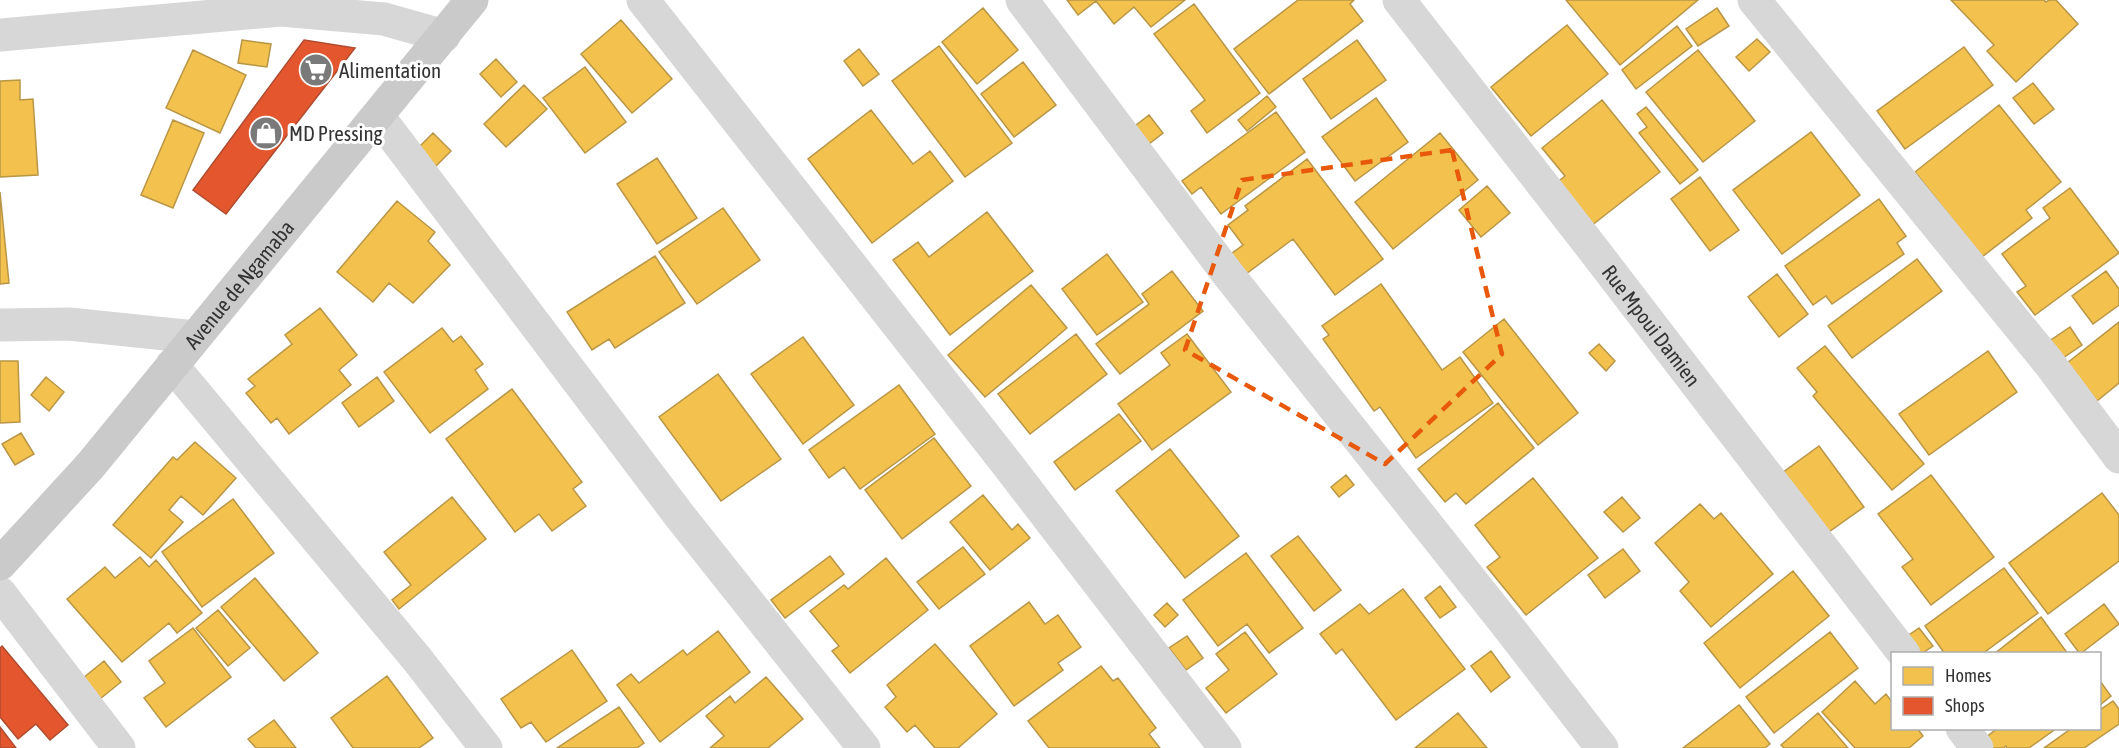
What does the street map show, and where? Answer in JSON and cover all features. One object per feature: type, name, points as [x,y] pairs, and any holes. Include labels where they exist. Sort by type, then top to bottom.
[{"type":"main road","name":"Avenue de Ngamaba","points":[[0,564],[90,466],[472,0]]},
{"type":"street","points":[[643,0],[1000,455],[1225,748]]},
{"type":"street","points":[[1022,0],[1227,273],[1602,748]]},
{"type":"street","name":"Rue Mpoui Damien","points":[[1399,0],[1902,652]]},
{"type":"street","points":[[1754,0],[2049,363],[2119,457]]},
{"type":"street","points":[[0,35],[281,10],[384,19],[444,36]]},
{"type":"street","points":[[378,116],[679,515],[864,748]]},
{"type":"street","points":[[0,325],[69,324],[195,337]]},
{"type":"street","points":[[172,366],[417,659],[486,748]]},
{"type":"street","points":[[0,593],[119,748]]},
{"type":"street","points":[[1963,730],[1977,748]]},
{"type":"highlighted area","points":[[1452,150],[1502,354],[1385,464],[1185,350],[1242,180]]},
{"type":"building: Homes","points":[[1067,0],[1185,0],[1151,27],[1134,7],[1114,24],[1096,1],[1078,15]]},
{"type":"building: Homes","points":[[1298,0],[1354,0],[1350,4],[1363,21],[1269,94],[1234,49]]},
{"type":"building: Homes","points":[[1566,0],[1698,0],[1620,65]]},
{"type":"building: Homes","points":[[1951,0],[2044,0],[2046,2],[2056,0],[2078,24],[2016,82],[1987,51],[1994,45]]},
{"type":"building: Homes","points":[[1194,4],[1260,93],[1207,133],[1191,111],[1205,100],[1154,34]]},
{"type":"building: Homes","points":[[983,8],[1018,50],[977,84],[942,42]]},
{"type":"building: Homes","points":[[1717,8],[1729,26],[1698,46],[1686,29]]},
{"type":"building: Homes","points":[[621,20],[672,79],[632,113],[581,54]]},
{"type":"building: Homes","points":[[1567,25],[1608,74],[1531,136],[1491,87]]},
{"type":"building: Homes","points":[[1677,26],[1692,46],[1636,89],[1622,70]]},
{"type":"building: Homes","points":[[1757,39],[1770,52],[1749,71],[1736,57]]},
{"type":"building: Homes","points":[[242,40],[271,44],[267,67],[238,63]]},
{"type":"building: Homes","points":[[1357,40],[1386,80],[1331,119],[1303,79]]},
{"type":"building: Homes","points":[[939,46],[1012,143],[965,177],[892,81]]},
{"type":"building: Homes","points":[[1964,47],[1993,85],[1905,149],[1877,111]]},
{"type":"building: Homes","points":[[859,49],[879,74],[863,86],[844,61]]},
{"type":"building: Homes","points":[[193,50],[246,75],[220,133],[166,108]]},
{"type":"building: Homes","points":[[1698,50],[1755,121],[1703,162],[1646,92]]},
{"type":"building: Homes","points":[[496,59],[517,82],[501,97],[480,74]]},
{"type":"building: Homes","points":[[1023,62],[1056,105],[1014,137],[981,94]]},
{"type":"building: Homes","points":[[585,67],[626,122],[585,153],[543,98]]},
{"type":"building: Homes","points":[[20,80],[20,100],[33,99],[38,175],[0,177],[0,81]]},
{"type":"building: Homes","points":[[2033,83],[2054,109],[2034,124],[2013,98]]},
{"type":"building: Homes","points":[[524,85],[547,109],[506,147],[484,124]]},
{"type":"building: Homes","points":[[1267,96],[1276,107],[1247,131],[1238,120]]},
{"type":"building: Homes","points":[[1376,98],[1408,142],[1355,181],[1322,137]]},
{"type":"building: Homes","points":[[1602,100],[1660,172],[1591,226],[1556,183],[1565,176],[1542,148]]},
{"type":"building: Homes","points":[[1999,105],[2061,182],[2026,210],[2032,218],[1982,257],[1915,172]]},
{"type":"building: Homes","points":[[1646,107],[1698,170],[1680,184],[1639,133],[1647,127],[1637,114]]},
{"type":"building: Homes","points":[[871,110],[913,164],[930,151],[953,181],[872,243],[808,159]]},
{"type":"building: Homes","points":[[1276,112],[1305,152],[1221,214],[1201,187],[1192,194],[1182,181]]},
{"type":"building: Homes","points":[[1149,115],[1163,133],[1149,144],[1135,126]]},
{"type":"building: Homes","points":[[173,120],[204,133],[173,208],[141,195]]},
{"type":"building: Homes","points":[[1811,132],[1860,195],[1782,254],[1733,190]]},
{"type":"building: Homes","points":[[433,133],[451,151],[432,170],[413,153]]},
{"type":"building: Homes","points":[[1440,133],[1478,180],[1393,249],[1355,202]]},
{"type":"building: Homes","points":[[657,158],[697,218],[657,244],[617,184]]},
{"type":"building: Homes","points":[[1307,159],[1383,259],[1335,295],[1293,239],[1246,274],[1231,254],[1243,245],[1228,225],[1248,210],[1245,206]]},
{"type":"building: Homes","points":[[1700,177],[1739,230],[1710,251],[1671,199]]},
{"type":"building: Homes","points":[[1487,186],[1510,213],[1481,237],[1459,210]]},
{"type":"building: Homes","points":[[2070,188],[2119,253],[2035,315],[2017,292],[2026,286],[2002,254],[2050,218],[2043,208]]},
{"type":"building: Homes","points":[[0,192],[9,283],[0,284]]},
{"type":"building: Homes","points":[[1879,199],[1906,236],[1897,243],[1904,254],[1832,304],[1826,296],[1813,305],[1785,266]]},
{"type":"building: Homes","points":[[397,201],[435,232],[428,241],[450,265],[413,303],[389,283],[373,302],[337,272]]},
{"type":"building: Homes","points":[[723,208],[760,260],[697,304],[659,252]]},
{"type":"building: Homes","points":[[987,212],[1033,271],[950,335],[893,260],[918,242],[929,257]]},
{"type":"building: Homes","points":[[1107,254],[1143,302],[1097,335],[1062,289]]},
{"type":"building: Homes","points":[[655,256],[685,303],[615,348],[609,339],[592,350],[567,312]]},
{"type":"building: Homes","points":[[1917,259],[1942,291],[1852,358],[1828,326]]},
{"type":"building: Homes","points":[[1172,271],[1203,311],[1120,374],[1096,344],[1149,304],[1142,294]]},
{"type":"building: Homes","points":[[2106,271],[2119,289],[2119,305],[2093,324],[2072,296]]},
{"type":"building: Homes","points":[[1777,274],[1808,314],[1779,337],[1748,297]]},
{"type":"building: Homes","points":[[1381,284],[1442,370],[1460,357],[1493,403],[1416,458],[1380,407],[1374,411],[1323,339],[1329,335],[1322,326]]},
{"type":"building: Homes","points":[[1031,285],[1067,328],[985,397],[948,355]]},
{"type":"building: Homes","points":[[320,308],[357,355],[339,370],[351,385],[289,434],[277,418],[271,423],[246,393],[255,386],[248,379],[292,344],[285,335]]},
{"type":"building: Homes","points":[[1504,319],[1578,413],[1538,445],[1463,352]]},
{"type":"building: Homes","points":[[2119,322],[2119,383],[2097,401],[2067,363]]},
{"type":"building: Homes","points":[[2070,327],[2082,345],[2060,360],[2048,342]]},
{"type":"building: Homes","points":[[442,328],[453,342],[461,336],[483,364],[475,370],[488,389],[430,433],[384,372]]},
{"type":"building: Homes","points":[[1076,334],[1107,374],[1030,434],[998,394]]},
{"type":"building: Homes","points":[[1187,334],[1231,392],[1152,450],[1118,404],[1170,365],[1161,353]]},
{"type":"building: Homes","points":[[803,337],[854,405],[803,444],[751,374]]},
{"type":"building: Homes","points":[[1599,344],[1615,361],[1606,371],[1589,353]]},
{"type":"building: Homes","points":[[1825,346],[1924,464],[1892,490],[1813,396],[1817,392],[1797,368]]},
{"type":"building: Homes","points":[[1988,351],[2017,392],[1929,455],[1899,414]]},
{"type":"building: Homes","points":[[0,361],[18,361],[20,422],[0,423]]},
{"type":"building: Homes","points":[[718,374],[781,459],[721,501],[659,417]]},
{"type":"building: Homes","points":[[46,377],[64,392],[49,411],[31,395]]},
{"type":"building: Homes","points":[[377,377],[394,401],[359,427],[342,403]]},
{"type":"building: Homes","points":[[899,385],[935,434],[860,489],[844,467],[829,478],[809,450]]},
{"type":"building: Homes","points":[[512,389],[582,482],[573,489],[586,506],[552,531],[539,514],[515,532],[446,439]]},
{"type":"building: Homes","points":[[1498,403],[1534,448],[1466,504],[1456,493],[1445,502],[1418,469]]},
{"type":"building: Homes","points":[[1119,414],[1141,441],[1075,490],[1054,462]]},
{"type":"building: Homes","points":[[21,433],[34,454],[15,465],[2,444]]},
{"type":"building: Homes","points":[[934,438],[971,486],[902,539],[865,490]]},
{"type":"building: Homes","points":[[195,442],[236,478],[203,515],[181,496],[169,510],[183,522],[151,558],[113,525],[173,457],[177,460]]},
{"type":"building: Homes","points":[[1819,446],[1864,507],[1826,534],[1782,473]]},
{"type":"building: Homes","points":[[1170,449],[1239,536],[1185,578],[1116,491]]},
{"type":"building: Homes","points":[[1346,475],[1354,485],[1339,497],[1331,487]]},
{"type":"building: Homes","points":[[1931,475],[1994,557],[1931,605],[1902,567],[1913,559],[1878,514]]},
{"type":"building: Homes","points":[[1533,478],[1598,558],[1526,615],[1487,567],[1500,557],[1475,525]]},
{"type":"building: Homes","points":[[2102,493],[2119,515],[2119,561],[2048,614],[2009,563]]},
{"type":"building: Homes","points":[[983,495],[1012,530],[1018,524],[1030,538],[990,570],[950,522]]},
{"type":"building: Homes","points":[[452,497],[486,539],[399,609],[392,600],[411,585],[384,552]]},
{"type":"building: Homes","points":[[1622,497],[1640,518],[1623,532],[1604,512]]},
{"type":"building: Homes","points":[[233,499],[274,553],[202,607],[162,552]]},
{"type":"building: Homes","points":[[1700,504],[1714,519],[1721,513],[1773,574],[1711,627],[1680,591],[1689,582],[1655,543]]},
{"type":"building: Homes","points":[[1298,536],[1341,590],[1314,611],[1271,556]]},
{"type":"building: Homes","points":[[963,547],[985,574],[939,609],[917,582]]},
{"type":"building: Homes","points":[[1623,549],[1640,571],[1605,598],[1588,575]]},
{"type":"building: Homes","points":[[1246,553],[1303,628],[1269,653],[1247,624],[1218,646],[1183,600]]},
{"type":"building: Homes","points":[[830,556],[844,574],[785,618],[771,600]]},
{"type":"building: Homes","points":[[140,557],[149,567],[156,560],[202,613],[177,633],[169,623],[122,662],[67,599],[105,567],[115,578]]},
{"type":"building: Homes","points":[[886,558],[928,610],[850,673],[832,651],[839,646],[810,611],[844,585],[848,589]]},
{"type":"building: Homes","points":[[2004,568],[2038,613],[1985,652],[1944,652],[1925,626]]},
{"type":"building: Homes","points":[[1793,571],[1829,616],[1740,688],[1704,643]]},
{"type":"building: Homes","points":[[255,578],[318,653],[284,681],[221,607]]},
{"type":"building: Homes","points":[[1440,586],[1456,607],[1440,618],[1425,598]]},
{"type":"building: Homes","points":[[1403,589],[1465,669],[1396,720],[1342,649],[1336,654],[1320,634],[1360,604],[1369,614]]},
{"type":"building: Homes","points":[[1029,602],[1045,624],[1058,615],[1081,647],[1058,663],[1063,670],[1014,706],[970,646]]},
{"type":"building: Homes","points":[[1167,603],[1178,615],[1165,627],[1154,615]]},
{"type":"building: Homes","points":[[2104,604],[2119,624],[2083,652],[2078,652],[2065,634]]},
{"type":"building: Homes","points":[[218,610],[250,648],[228,666],[196,628]]},
{"type":"building: Homes","points":[[2041,617],[2067,652],[1997,652]]},
{"type":"building: Homes","points":[[193,628],[231,677],[166,727],[144,698],[165,683],[149,661]]},
{"type":"building: Homes","points":[[1919,628],[1933,646],[1924,652],[1917,652],[1906,637]]},
{"type":"building: Homes","points":[[718,631],[750,672],[660,742],[617,685],[631,674],[639,683],[683,650],[687,655]]},
{"type":"building: Homes","points":[[1245,632],[1277,674],[1226,713],[1206,688],[1229,670],[1216,654]]},
{"type":"building: Homes","points":[[1830,632],[1858,668],[1774,733],[1746,697]]},
{"type":"building: Homes","points":[[1187,636],[1203,658],[1186,670],[1169,648]]},
{"type":"building: Homes","points":[[935,644],[997,714],[958,748],[935,748],[915,725],[907,732],[885,707],[896,697],[887,685]]},
{"type":"building: Homes","points":[[572,650],[607,701],[546,742],[531,722],[521,728],[501,699]]},
{"type":"building: Homes","points":[[1491,651],[1510,677],[1491,692],[1471,666]]},
{"type":"building: Homes","points":[[104,661],[121,682],[95,703],[78,682]]},
{"type":"building: Homes","points":[[1101,666],[1113,681],[1118,678],[1156,728],[1149,734],[1160,748],[1049,748],[1028,721]]},
{"type":"building: Homes","points":[[387,676],[433,738],[419,748],[353,748],[331,718]]},
{"type":"building: Homes","points":[[766,677],[803,719],[768,748],[710,748],[724,736],[706,716],[730,696],[735,703]]},
{"type":"building: Homes","points":[[1855,681],[1875,704],[1886,694],[1891,701],[1891,730],[1918,730],[1923,736],[1909,748],[1855,748],[1822,712]]},
{"type":"building: Homes","points":[[2101,682],[2111,696],[2101,704]]},
{"type":"building: Homes","points":[[2113,701],[2119,709],[2119,724],[2084,748],[2044,748],[2069,730],[2101,730],[2101,709]]},
{"type":"building: Homes","points":[[1739,705],[1770,744],[1765,748],[1683,748]]},
{"type":"building: Homes","points":[[619,707],[644,743],[637,748],[557,748]]},
{"type":"building: Homes","points":[[1458,713],[1487,748],[1415,748]]},
{"type":"building: Homes","points":[[1818,713],[1848,748],[1784,748],[1781,745]]},
{"type":"building: Homes","points":[[274,720],[296,748],[256,748],[248,739]]},
{"type":"building: Homes","points":[[1995,730],[2054,730],[2029,748],[2007,748],[2006,746],[1993,748],[1985,738]]},
{"type":"building: Shops","points":[[304,40],[355,48],[226,214],[193,190]]},
{"type":"building: Shops","points":[[2,646],[68,725],[50,740],[36,724],[18,739],[0,717],[0,648]]},
{"type":"building: Shops","points":[[0,727],[16,748],[0,748]]},
{"type":"place","name":"Alimentation","points":[[316,70]]},
{"type":"place","name":"MD Pressing","points":[[266,133]]}]
